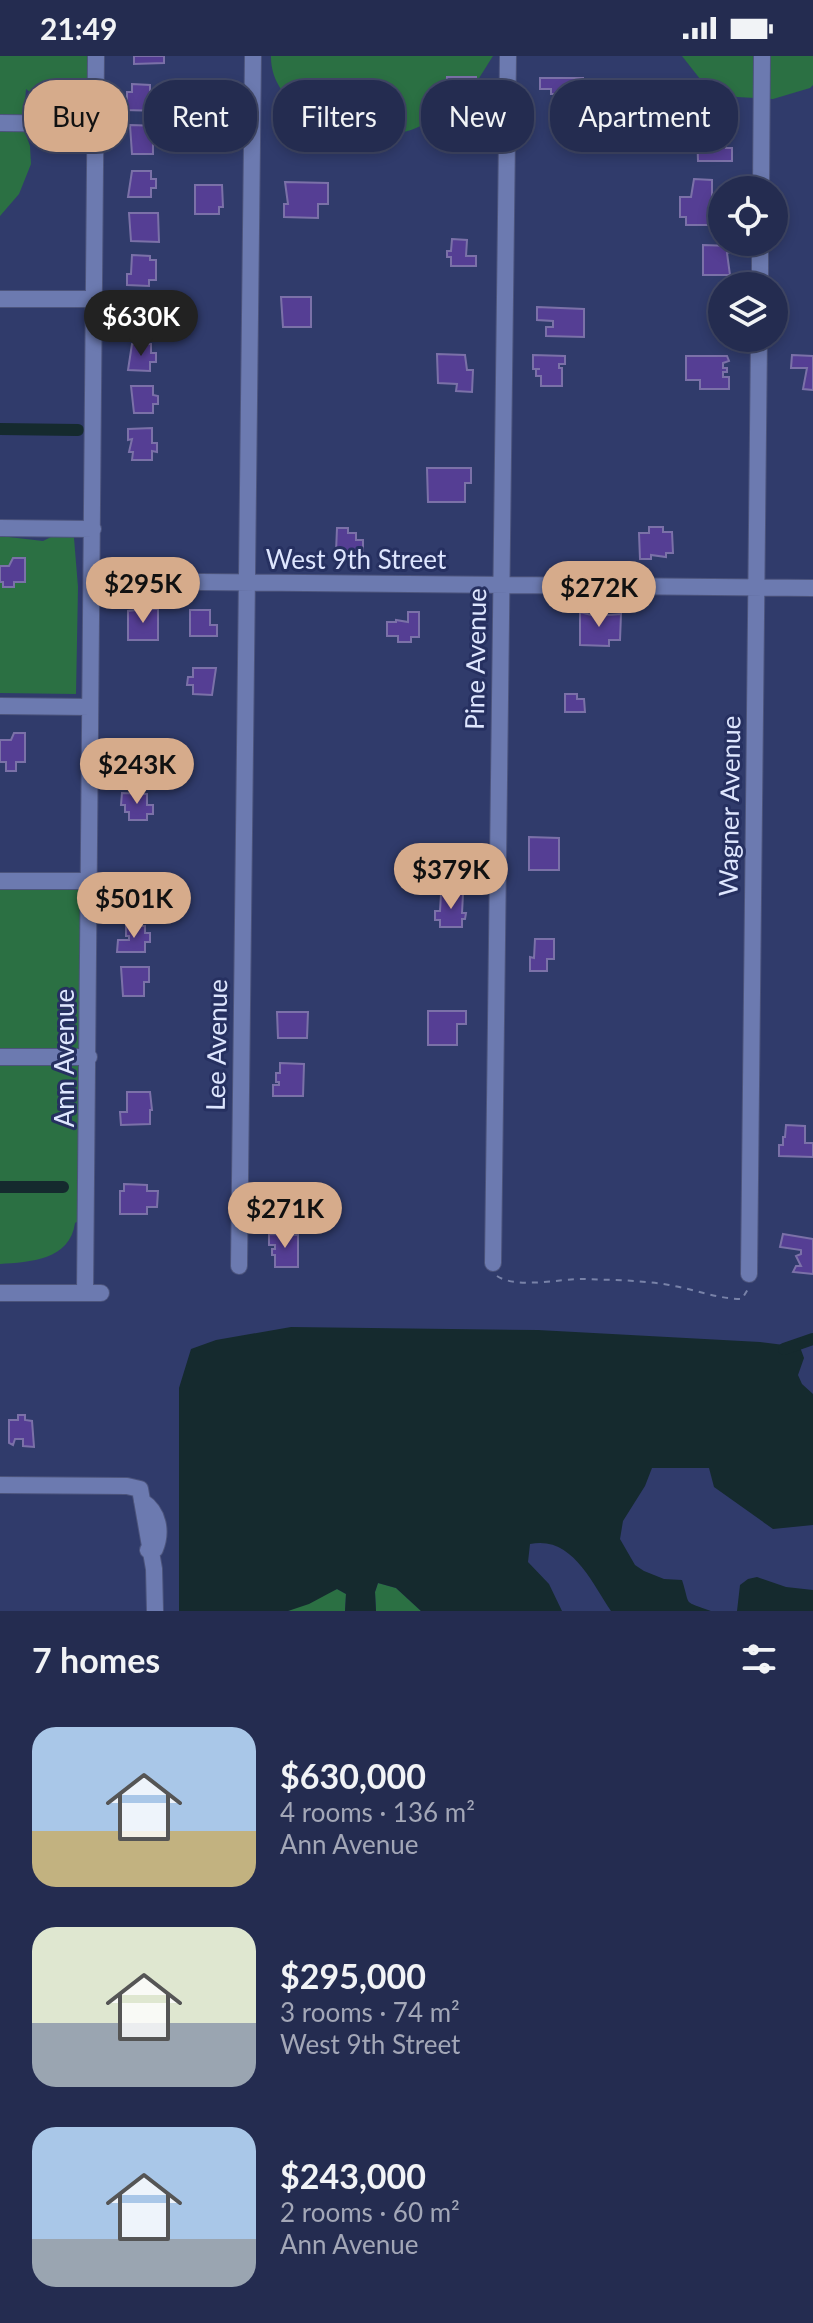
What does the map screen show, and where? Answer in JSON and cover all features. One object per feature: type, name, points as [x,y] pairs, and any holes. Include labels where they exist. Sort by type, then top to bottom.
[{"type":"street","name":"Ann Avenue","points":[[96,56],[96,80]]},
{"type":"street","name":"Lee Avenue","points":[[239,1266],[253,56]]},
{"type":"street","name":"Pine Avenue","points":[[493,1263],[508,56]]},
{"type":"street","points":[[761,176],[762,56]]},
{"type":"street","points":[[0,123],[24,123]]},
{"type":"street","name":"Ann Avenue","points":[[0,1293],[93,1293],[89,1057],[96,152]]},
{"type":"street","points":[[0,299],[94,299]]},
{"type":"street","name":"Wagner Avenue","points":[[749,1274],[759,352]]},
{"type":"street","points":[[0,528],[93,529]]},
{"type":"street","name":"West 9th Street","points":[[92,581],[813,588]]},
{"type":"street","points":[[0,706],[90,707]]},
{"type":"street","points":[[0,881],[90,881]]},
{"type":"street","points":[[0,1057],[89,1057]]},
{"type":"street","points":[[0,1485],[127,1486],[140,1489],[148,1550],[154,1569],[155,1611]]},
{"type":"path","points":[[493,1263],[496,1275],[503,1280],[641,1282],[669,1285],[726,1299],[742,1299],[747,1294],[749,1274]]},
{"type":"green space","points":[[0,56],[99,56],[98,80],[24,80],[24,152],[30,152],[31,164],[19,194],[0,216]]},
{"type":"green space","points":[[271,56],[493,56],[477,80],[421,80],[421,126],[405,132],[405,80],[276,80]]},
{"type":"green space","points":[[682,56],[813,56],[813,85],[773,99],[738,97],[738,80],[701,80]]},
{"type":"green space","points":[[73,526],[78,587],[76,694],[0,693],[0,536],[43,541]]},
{"type":"green space","points":[[89,888],[78,1221],[72,1235],[57,1252],[36,1260],[0,1264],[0,889]]},
{"type":"green space","points":[[378,1583],[396,1588],[421,1611],[376,1611]]},
{"type":"green space","points":[[337,1589],[346,1594],[345,1611],[288,1611]]},
{"type":"shaded area","points":[[291,1327],[538,1330],[800,1347],[804,1358],[798,1375],[802,1384],[813,1394],[813,1525],[773,1529],[714,1487],[709,1468],[652,1468],[645,1486],[623,1521],[620,1539],[635,1565],[664,1579],[682,1580],[689,1602],[711,1611],[611,1611],[579,1564],[558,1547],[545,1543],[530,1544],[528,1562],[549,1584],[562,1611],[421,1611],[396,1588],[378,1583],[376,1611],[345,1611],[346,1594],[337,1589],[288,1611],[179,1611],[179,1388],[191,1349],[216,1340]]},
{"type":"shaded area","points":[[757,1577],[786,1587],[813,1590],[813,1611],[737,1611],[740,1585]]},
{"type":"building","points":[[134,56],[164,56],[164,63],[134,64]]},
{"type":"building","points":[[447,77],[476,77],[476,80],[447,80]]},
{"type":"building","points":[[540,78],[583,78],[550,80],[550,89],[540,89]]},
{"type":"building","points":[[132,84],[144,85],[144,111],[128,110],[128,92],[132,92]]},
{"type":"building","points":[[130,125],[144,125],[144,152],[153,154],[132,154]]},
{"type":"building","points":[[698,152],[732,152],[732,161],[698,161]]},
{"type":"building","points":[[132,171],[151,171],[151,179],[156,179],[156,188],[151,188],[151,197],[128,197]]},
{"type":"building","points":[[694,179],[708,180],[708,225],[686,225],[686,217],[680,217],[680,197],[691,197]]},
{"type":"building","points":[[285,182],[328,183],[328,204],[318,204],[318,218],[284,217],[284,204],[288,204]]},
{"type":"building","points":[[195,185],[222,185],[223,207],[219,207],[219,214],[195,214]]},
{"type":"building","points":[[129,213],[158,213],[159,242],[131,241]]},
{"type":"building","points":[[452,239],[467,240],[466,256],[476,256],[476,266],[451,266],[447,251],[451,251]]},
{"type":"building","points":[[703,245],[708,245],[708,256],[727,256],[730,272],[708,272],[708,275],[703,275]]},
{"type":"building","points":[[132,255],[150,256],[150,260],[156,260],[156,280],[149,280],[149,286],[127,285]]},
{"type":"building","points":[[281,297],[311,297],[311,327],[283,327]]},
{"type":"building","points":[[127,298],[149,298],[149,309],[155,309],[154,318],[149,318],[149,328],[131,328],[131,309],[127,309]]},
{"type":"building","points":[[537,307],[584,309],[584,337],[546,336],[546,327],[553,327],[553,321],[537,320]]},
{"type":"building","points":[[132,344],[151,344],[151,353],[156,353],[156,362],[150,362],[150,371],[128,370]]},
{"type":"building","points":[[437,354],[465,355],[467,370],[473,370],[472,392],[456,391],[457,384],[438,383]]},
{"type":"building","points":[[533,355],[565,356],[565,364],[559,364],[562,368],[562,386],[541,386],[541,376],[536,376],[536,369],[533,369]]},
{"type":"building","points":[[792,355],[813,356],[813,390],[803,389],[807,368],[791,368]]},
{"type":"building","points":[[686,356],[727,356],[729,361],[723,363],[723,368],[727,368],[727,372],[723,372],[723,377],[729,377],[729,389],[700,389],[700,380],[686,380]]},
{"type":"building","points":[[131,386],[153,386],[153,395],[158,396],[158,404],[153,404],[153,413],[134,413]]},
{"type":"building","points":[[152,428],[152,443],[157,443],[157,452],[152,451],[152,460],[132,460],[133,452],[129,452],[132,439],[128,440],[128,429]]},
{"type":"building","points":[[427,468],[471,468],[471,483],[465,483],[465,502],[428,502]]},
{"type":"building","points":[[649,527],[663,527],[663,532],[672,532],[673,553],[666,553],[666,557],[651,555],[651,559],[640,559],[639,533],[649,533]]},
{"type":"building","points":[[337,528],[348,528],[348,533],[356,533],[356,540],[363,540],[363,553],[336,552]]},
{"type":"building","points":[[13,558],[25,558],[25,582],[14,582],[14,587],[3,587],[0,566],[9,566]]},
{"type":"building","points":[[158,609],[158,640],[128,640],[128,611]]},
{"type":"building","points":[[190,610],[210,610],[210,625],[217,625],[217,636],[190,636]]},
{"type":"building","points":[[408,612],[419,612],[419,637],[411,637],[411,642],[398,642],[398,636],[387,636],[387,622],[408,622]]},
{"type":"building","points":[[580,612],[595,616],[621,614],[620,640],[609,640],[609,646],[580,645]]},
{"type":"building","points":[[193,668],[216,668],[212,695],[193,694],[193,685],[187,685],[188,677],[193,677]]},
{"type":"building","points":[[565,694],[577,694],[577,699],[584,699],[585,712],[565,712]]},
{"type":"building","points":[[14,733],[25,733],[25,762],[16,762],[16,771],[6,771],[6,762],[0,762],[0,740],[11,740]]},
{"type":"building","points":[[117,748],[146,749],[146,762],[153,762],[153,771],[146,770],[145,779],[127,778],[128,764],[126,760],[117,759]]},
{"type":"building","points":[[122,793],[147,794],[147,805],[153,805],[153,814],[147,814],[147,820],[129,820],[129,812],[125,812],[125,805],[121,805]]},
{"type":"building","points":[[529,837],[559,838],[559,870],[529,870]]},
{"type":"building","points":[[122,877],[154,877],[153,909],[131,909],[131,888],[122,888]]},
{"type":"building","points":[[441,894],[463,894],[462,913],[466,913],[462,927],[440,927],[440,920],[435,920],[435,911],[440,911]]},
{"type":"building","points":[[126,926],[145,926],[145,933],[150,933],[150,942],[145,942],[145,952],[117,952],[118,940],[129,940]]},
{"type":"building","points":[[535,939],[554,939],[554,959],[547,959],[547,971],[530,971]]},
{"type":"building","points":[[121,967],[149,967],[149,982],[144,982],[144,996],[123,996]]},
{"type":"building","points":[[428,1011],[466,1011],[466,1024],[457,1024],[457,1045],[428,1045]]},
{"type":"building","points":[[277,1012],[308,1012],[307,1038],[278,1038]]},
{"type":"building","points":[[280,1063],[304,1064],[303,1096],[273,1096],[273,1085],[279,1085],[276,1073],[280,1073]]},
{"type":"building","points":[[127,1092],[150,1092],[150,1124],[121,1125],[120,1112],[127,1112]]},
{"type":"building","points":[[786,1125],[805,1126],[805,1143],[813,1143],[813,1157],[779,1156],[779,1145],[783,1145]]},
{"type":"building","points":[[124,1184],[147,1185],[147,1191],[158,1191],[157,1207],[147,1207],[147,1214],[120,1214],[120,1191],[124,1191]]},
{"type":"building","points":[[269,1234],[298,1235],[298,1267],[275,1267],[272,1249],[275,1245],[269,1245]]},
{"type":"building","points":[[783,1234],[813,1239],[813,1274],[793,1272],[796,1266],[801,1266],[796,1256],[801,1254],[801,1250],[780,1247]]},
{"type":"building","points":[[18,1415],[25,1415],[25,1420],[32,1421],[34,1447],[23,1446],[23,1439],[15,1439],[13,1445],[9,1443],[9,1420],[18,1420]]},
{"type":"waterway","points":[[0,429],[78,430]]},
{"type":"waterway","points":[[0,1187],[63,1187]]},
{"type":"waterway","points":[[784,1349],[813,1339]]}]
